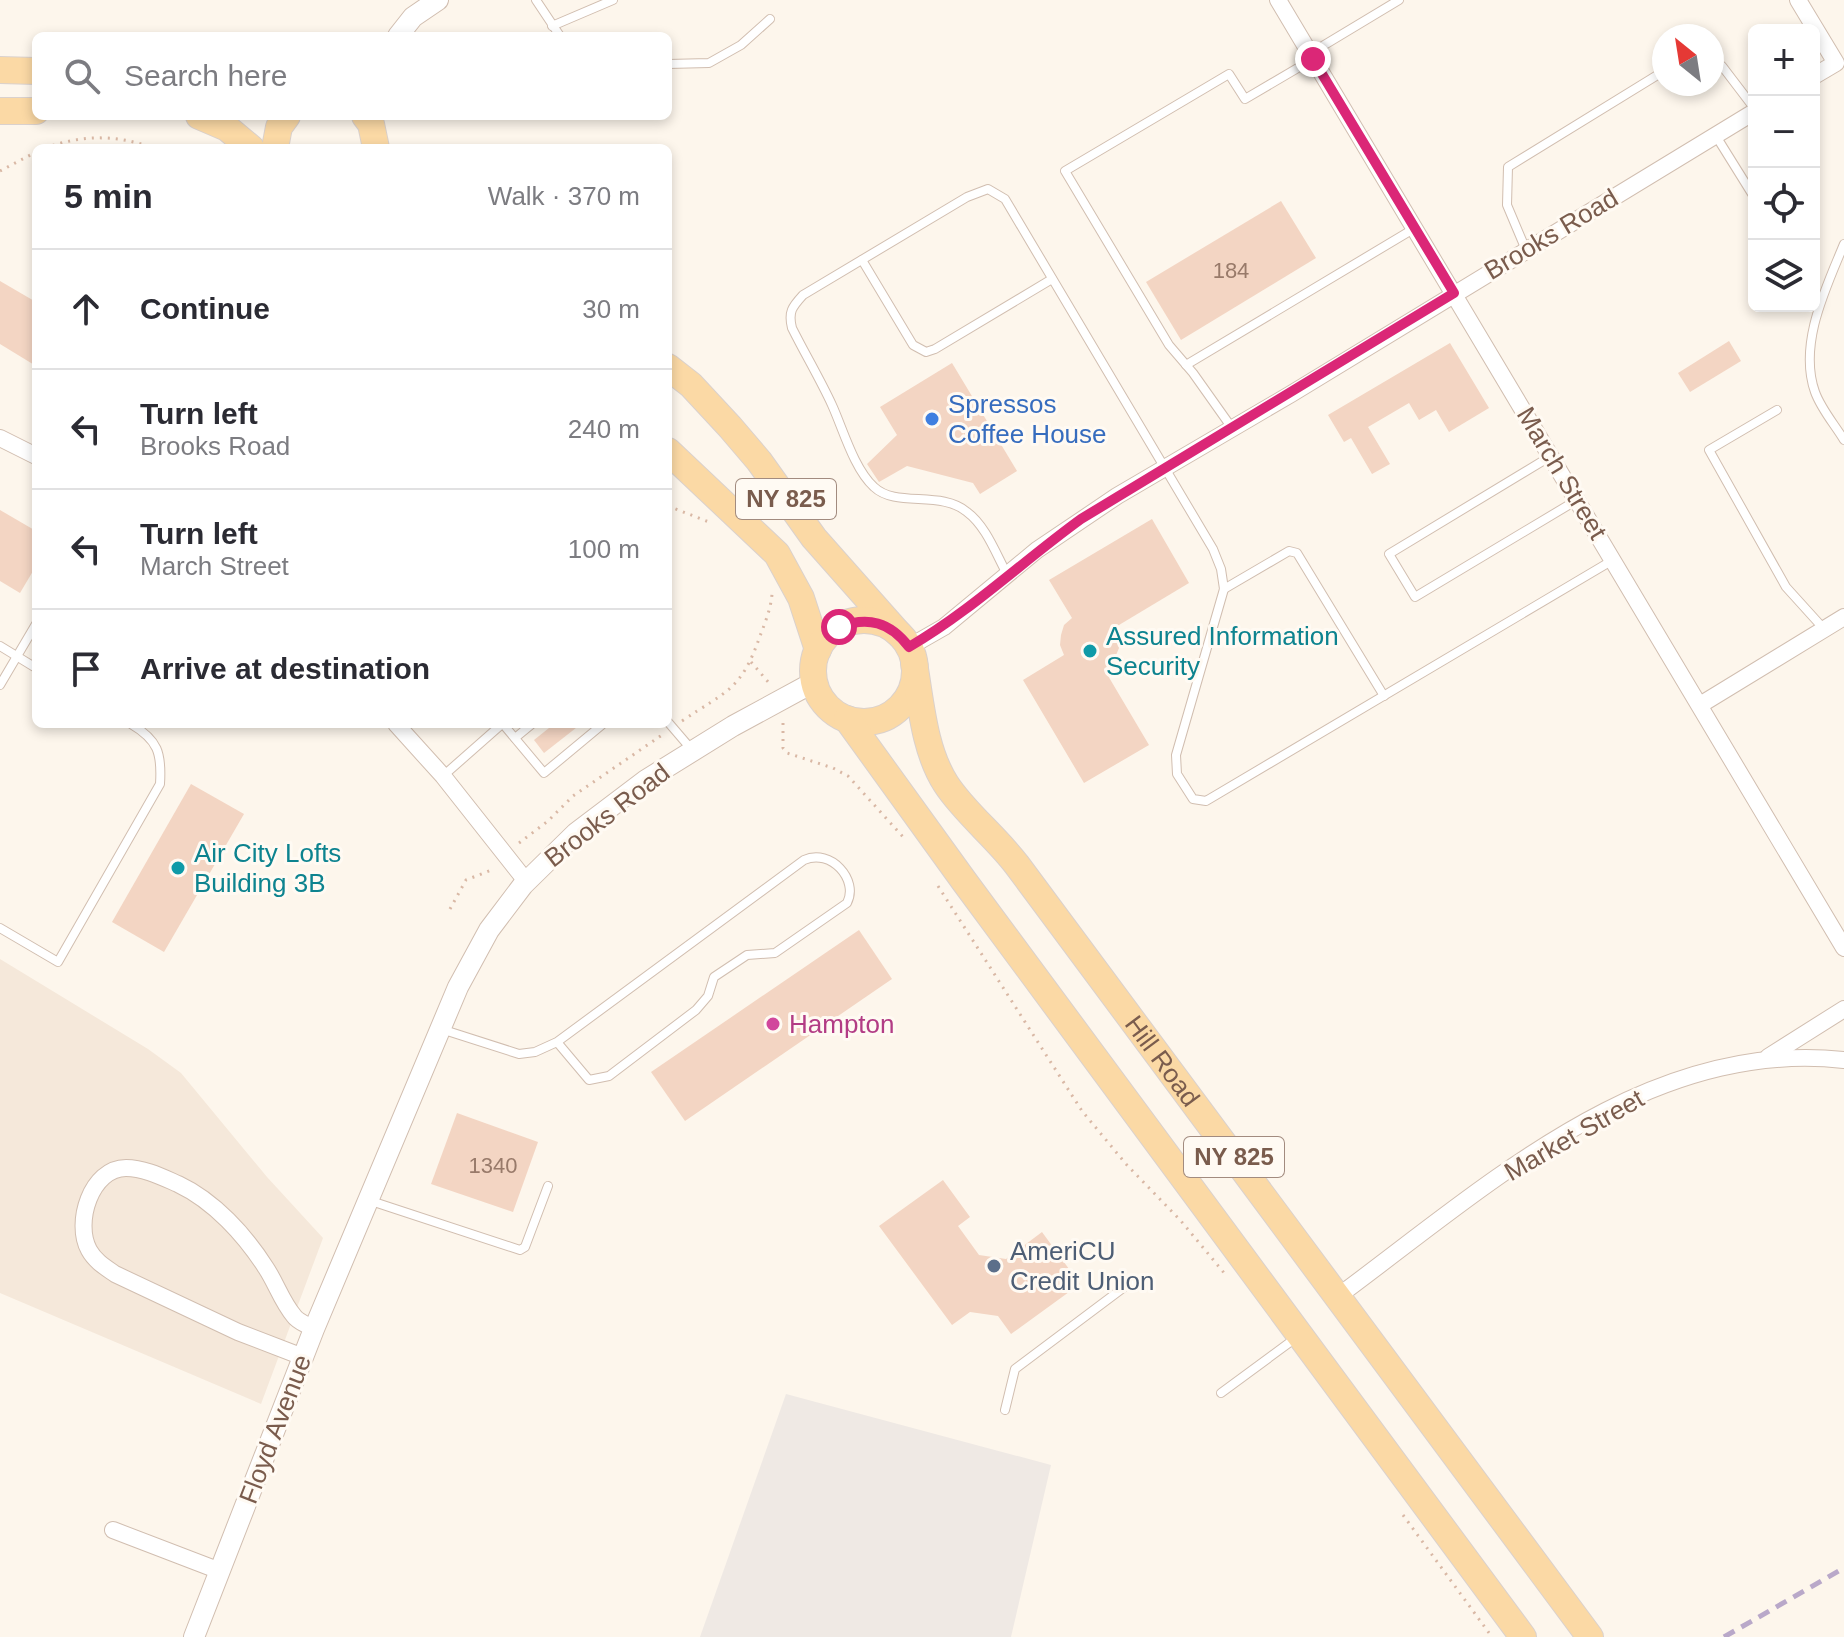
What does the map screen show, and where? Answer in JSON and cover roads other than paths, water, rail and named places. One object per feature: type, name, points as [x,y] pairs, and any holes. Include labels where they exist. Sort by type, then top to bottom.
[{"type":"main road","points":[[0,70],[32,71]]},
{"type":"main road","points":[[0,111],[32,111]]},
{"type":"main road","points":[[208,120],[227,128],[246,144]]},
{"type":"main road","points":[[276,144],[279,127],[284,120]]},
{"type":"main road","name":"NY 825","points":[[672,370],[691,385],[759,461],[814,538],[908,648]]},
{"type":"main road","name":"NY 825","points":[[672,455],[777,554],[801,598],[818,650],[813,666],[814,682],[821,698],[832,711],[847,719]]},
{"type":"main road","points":[[818,650],[826,637],[854,621],[886,625],[908,648],[914,681],[908,697],[897,710],[881,719],[864,722],[847,719]]},
{"type":"main road","name":"Hill Road","points":[[908,648],[928,739],[946,784],[1017,865],[1590,1637]]},
{"type":"main road","name":"Hill Road","points":[[847,719],[1523,1637]]},
{"type":"street","points":[[401,32],[413,17],[438,0]]},
{"type":"street","name":"March Street","points":[[1278,0],[1844,948]]},
{"type":"street","points":[[1798,0],[1840,59],[1820,72]]},
{"type":"street","name":"Brooks Road","points":[[908,648],[944,627],[1081,519],[1748,114]]},
{"type":"street","points":[[0,438],[32,454]]},
{"type":"street","points":[[1700,705],[1844,617]]},
{"type":"street","name":"Brooks Road","points":[[361,1224],[458,987],[489,930],[526,881],[576,833],[646,780],[814,682]]},
{"type":"street","points":[[400,728],[443,776],[526,881]]},
{"type":"street","points":[[1763,1060],[1844,1009]]},
{"type":"street","name":"Market Street","points":[[1337,1297],[1510,1170],[1590,1119],[1663,1084],[1740,1063],[1783,1058],[1844,1060]]},
{"type":"street","points":[[303,1357],[238,1332],[100,1264],[89,1250],[83,1235],[82,1221],[92,1191],[106,1173],[125,1168],[154,1173],[183,1186],[229,1222],[264,1265],[295,1318],[314,1329]]},
{"type":"street","name":"Floyd Avenue","points":[[194,1637],[314,1329],[361,1224]]},
{"type":"street","points":[[113,1530],[220,1571]]},
{"type":"lane","points":[[536,0],[556,32],[613,0]]},
{"type":"lane","points":[[1232,428],[1169,345],[1065,171],[1229,74],[1245,99],[1399,0]]},
{"type":"lane","points":[[672,64],[709,63],[741,45],[770,19]]},
{"type":"lane","points":[[1724,69],[1748,102]]},
{"type":"lane","points":[[1526,250],[1507,205],[1508,167],[1652,78]]},
{"type":"lane","points":[[1716,135],[1748,187]]},
{"type":"lane","points":[[1008,576],[980,525],[969,513],[944,501],[889,495],[870,483],[842,434],[832,406],[789,317],[792,307],[803,295],[967,197],[988,189],[1005,199],[1213,549],[1221,569],[1224,589],[1176,755],[1177,774],[1193,799],[1206,801],[1614,560]]},
{"type":"lane","points":[[1186,365],[1415,228]]},
{"type":"lane","points":[[1844,244],[1813,331],[1808,366],[1816,395],[1844,440]]},
{"type":"lane","points":[[862,260],[913,345],[926,352],[1052,279]]},
{"type":"lane","points":[[1777,410],[1709,450],[1786,587],[1824,629]]},
{"type":"lane","points":[[1551,456],[1389,554],[1408,586],[1415,597],[1578,500]]},
{"type":"lane","points":[[1224,589],[1289,551],[1297,553],[1384,696]]},
{"type":"lane","points":[[0,685],[32,631]]},
{"type":"lane","points":[[0,646],[32,665]]},
{"type":"lane","points":[[672,727],[692,751]]},
{"type":"lane","points":[[0,928],[58,962],[160,784],[161,760],[150,736],[137,728]]},
{"type":"lane","points":[[443,776],[497,728]]},
{"type":"lane","points":[[506,728],[544,773],[598,728]]},
{"type":"lane","points":[[515,738],[527,728]]},
{"type":"lane","points":[[441,1029],[519,1054],[535,1052],[557,1042],[804,860],[814,855],[834,862],[851,887],[847,903],[775,953],[747,955],[714,977],[708,996],[696,1010],[609,1076],[589,1080],[557,1042]]},
{"type":"lane","points":[[370,1200],[520,1250],[525,1247],[548,1186]]},
{"type":"lane","points":[[1005,1410],[1015,1369],[1135,1279]]},
{"type":"lane","points":[[1221,1393],[1300,1335]]},
{"type":"railway","points":[[1724,1637],[1844,1568]]},
{"type":"place","name":"Spressos Coffee House","points":[[932,419]]},
{"type":"place","name":"Assured Information Security","points":[[1090,651]]},
{"type":"place","name":"Air City Lofts Building 3B","points":[[178,868]]},
{"type":"place","name":"Hampton","points":[[773,1024]]},
{"type":"place","name":"AmeriCU Credit Union","points":[[994,1266]]}]
